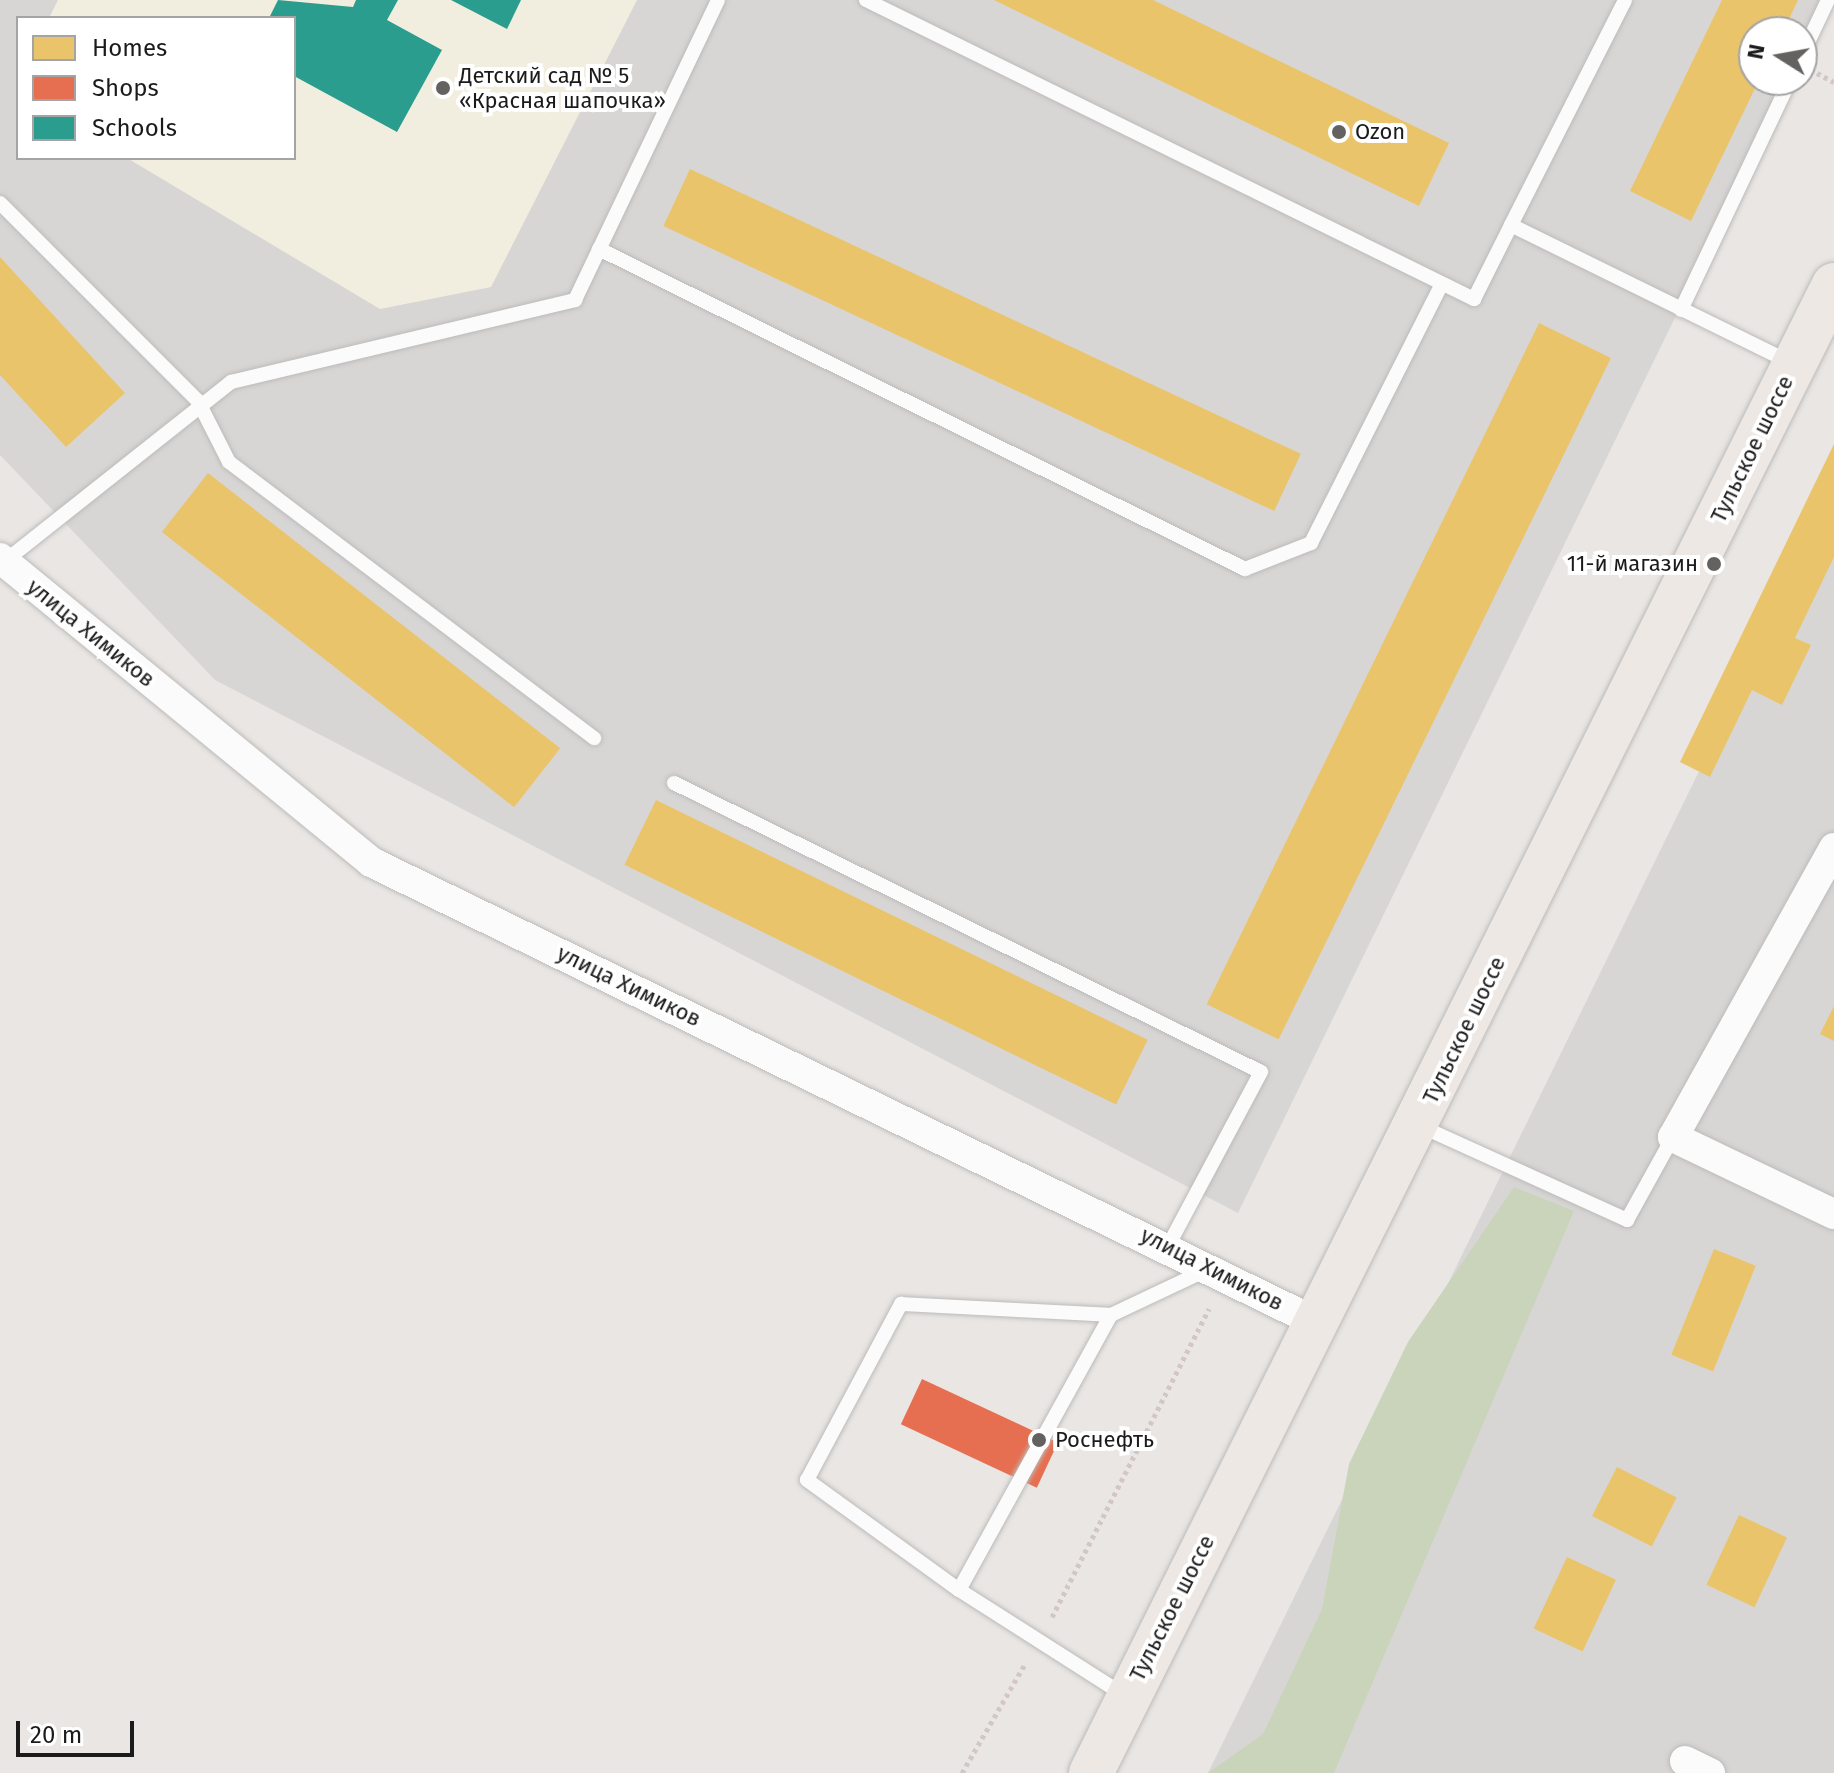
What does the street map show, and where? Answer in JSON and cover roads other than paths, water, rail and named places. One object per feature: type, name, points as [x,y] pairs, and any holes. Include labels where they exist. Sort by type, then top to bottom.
[{"type":"main road","name":"Тульское шоссе","points":[[1091,1773],[1834,285]]},
{"type":"street","name":"улица Химиков","points":[[2,560],[371,862],[1168,1246],[1316,1322]]},
{"type":"street","points":[[1834,848],[1673,1137],[1834,1214]]},
{"type":"lane","points":[[2,560],[198,401],[231,382],[575,300],[718,0]]},
{"type":"lane","points":[[866,0],[1474,299],[1621,1]]},
{"type":"lane","points":[[1818,21],[1828,0]]},
{"type":"lane","points":[[1681,310],[1782,96]]},
{"type":"lane","points":[[0,203],[198,401],[229,462],[594,738]]},
{"type":"lane","points":[[1511,225],[1794,364]]},
{"type":"lane","points":[[599,249],[1245,569],[1311,543],[1442,284]]},
{"type":"lane","points":[[674,783],[1261,1072],[1168,1246]]},
{"type":"lane","points":[[1417,1124],[1627,1220],[1673,1137]]},
{"type":"lane","points":[[1128,1697],[959,1590],[807,1480],[901,1304],[1111,1315],[1218,1272]]},
{"type":"lane","points":[[959,1590],[1111,1315]]},
{"type":"place","name":"Детский сад № 5 «Красная шапочка»","points":[[443,88]]},
{"type":"place","name":"Ozon","points":[[1339,132]]},
{"type":"place","name":"11-й магазин","points":[[1714,564]]},
{"type":"place","name":"Роснефть","points":[[1039,1440]]}]
